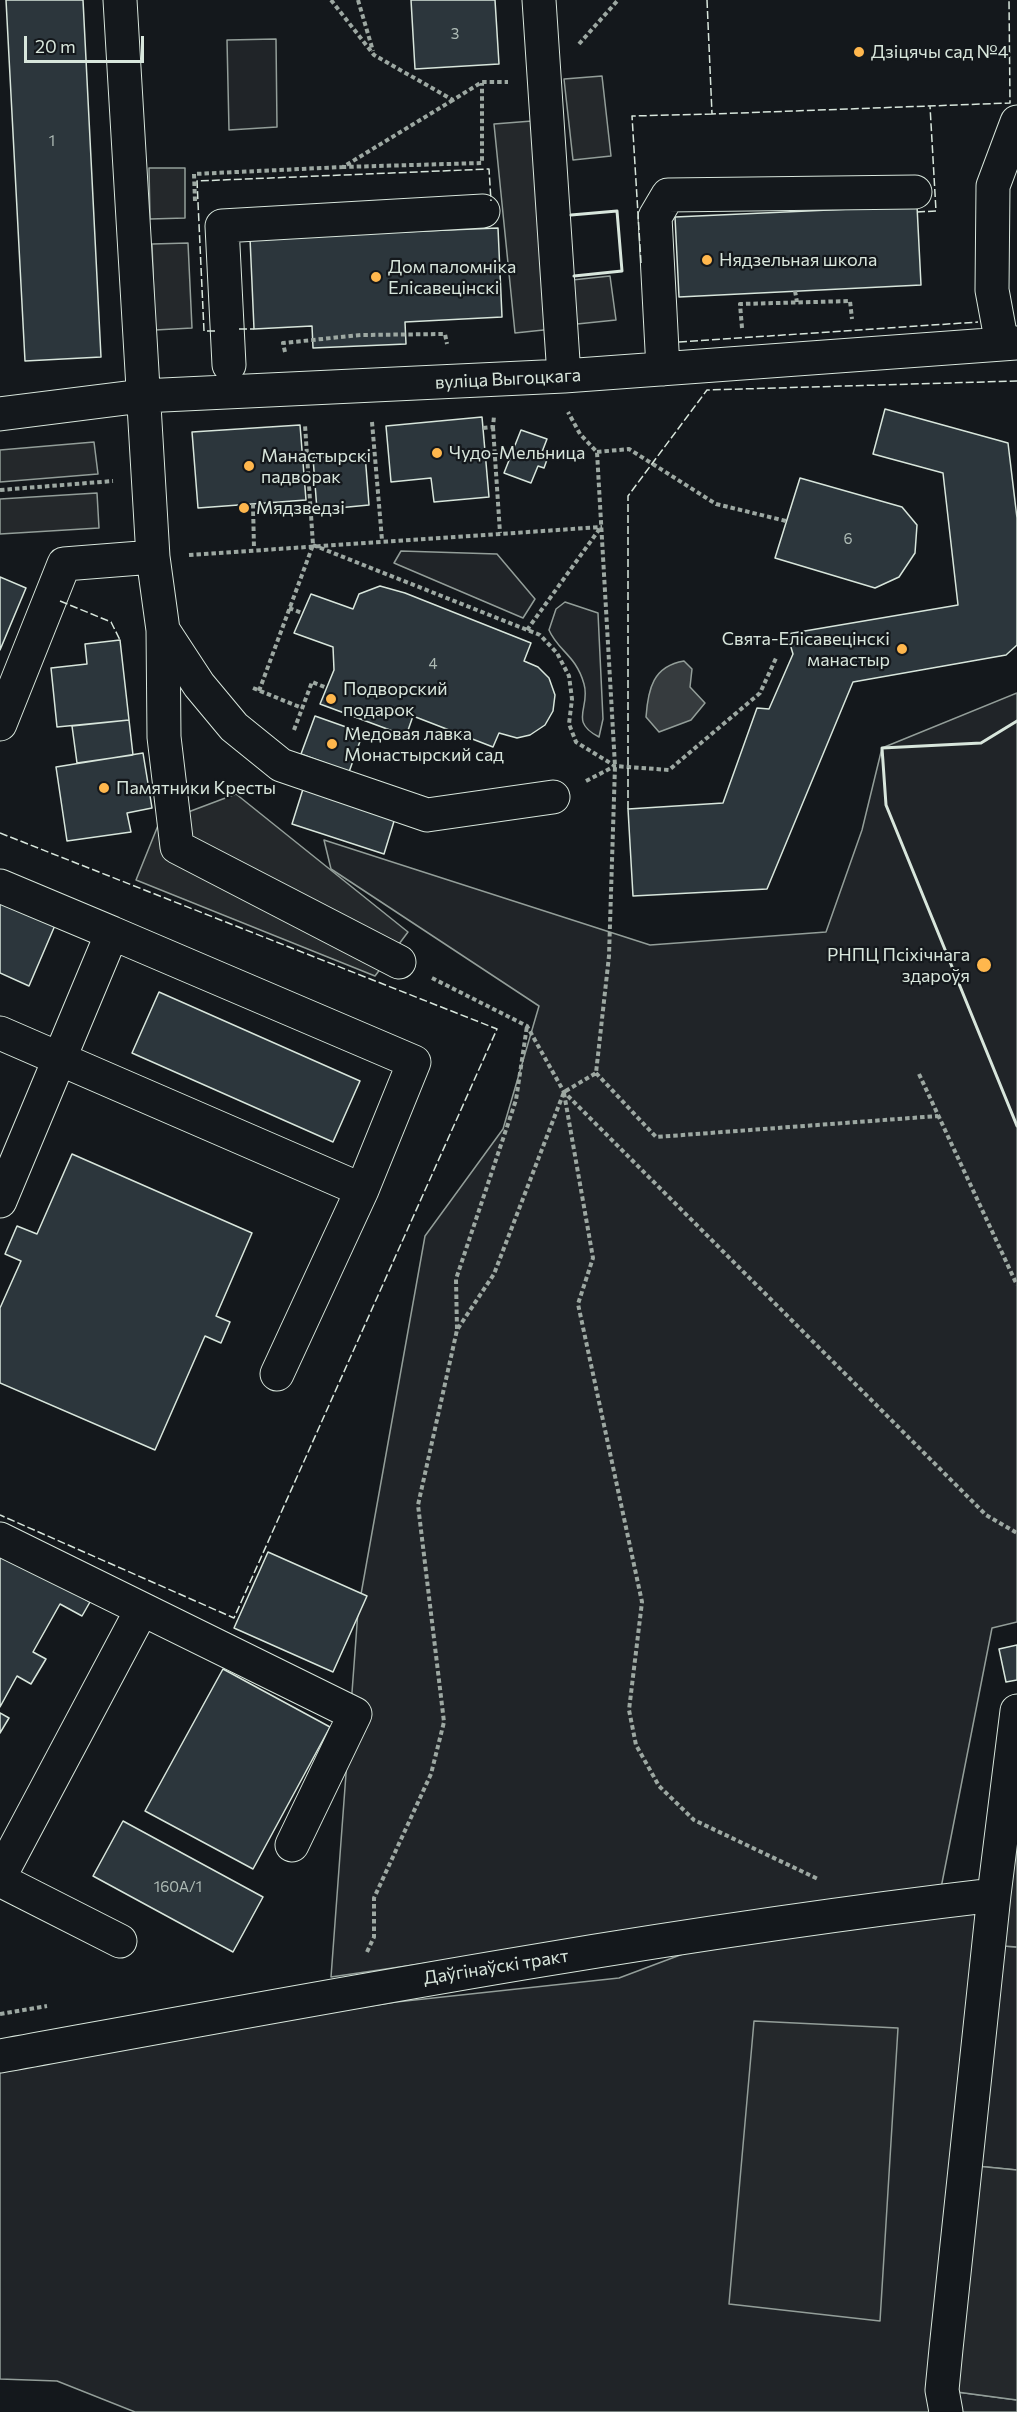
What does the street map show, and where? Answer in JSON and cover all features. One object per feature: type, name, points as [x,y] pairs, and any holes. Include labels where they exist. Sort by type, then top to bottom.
[{"type":"street","points":[[120,0],[142,396],[153,557],[163,630],[164,737],[177,847],[399,962]]},
{"type":"street","points":[[539,0],[564,376]]},
{"type":"street","points":[[1009,344],[992,290],[993,186],[1017,122]]},
{"type":"street","points":[[663,369],[656,217],[668,195],[915,192]]},
{"type":"street","points":[[229,365],[222,226],[483,211]]},
{"type":"street","name":"вуліца Выгоцкага","points":[[0,414],[142,396],[564,376],[1009,344]]},
{"type":"street","points":[[0,724],[64,564],[153,557]]},
{"type":"street","points":[[163,630],[199,685],[234,727],[281,765],[427,815],[553,797]]},
{"type":"street","points":[[0,886],[414,1062],[362,1190],[277,1374]]},
{"type":"street","points":[[0,1201],[112,933]]},
{"type":"street","points":[[0,1033],[362,1190]]},
{"type":"street","points":[[0,1539],[355,1714],[292,1845]]},
{"type":"street","points":[[120,1941],[0,1878],[142,1609]]},
{"type":"street","points":[[946,2412],[942,2390],[994,1895],[1017,1711]]},
{"type":"street","name":"Даўгінаўскі тракт","points":[[0,2056],[437,1976],[831,1914],[994,1895]]},
{"type":"path","points":[[331,0],[374,55],[453,100]]},
{"type":"path","points":[[358,0],[374,55]]},
{"type":"path","points":[[482,82],[482,162],[343,167],[482,82],[544,83]]},
{"type":"path","points":[[795,291],[796,303]]},
{"type":"path","points":[[742,328],[740,304],[850,301],[853,320]]},
{"type":"path","points":[[286,361],[284,343],[361,335],[445,334],[449,351]]},
{"type":"path","points":[[564,376],[565,408],[580,434],[597,452],[615,766],[609,956],[597,1073],[656,1137],[938,1116]]},
{"type":"path","points":[[495,410],[493,427],[500,533]]},
{"type":"path","points":[[371,415],[382,540]]},
{"type":"path","points":[[259,691],[313,545],[305,418]]},
{"type":"path","points":[[483,428],[493,427]]},
{"type":"path","points":[[597,452],[629,449],[716,504],[786,521]]},
{"type":"path","points":[[0,490],[148,478]]},
{"type":"path","points":[[253,504],[255,549]]},
{"type":"path","points":[[153,557],[602,527]]},
{"type":"path","points":[[527,630],[602,527]]},
{"type":"path","points":[[188,544],[190,565]]},
{"type":"path","points":[[313,545],[540,635],[557,653],[569,676],[572,699],[569,724],[576,742],[615,766],[669,771],[760,693],[777,656]]},
{"type":"path","points":[[289,608],[302,613]]},
{"type":"path","points":[[249,687],[302,708]]},
{"type":"path","points":[[399,962],[527,1026],[564,1092],[986,1515],[1017,1533]]},
{"type":"path","points":[[364,1959],[374,1937],[374,1898],[431,1774],[444,1722],[418,1505],[457,1330],[456,1279],[516,1101],[527,1026]]},
{"type":"path","points":[[457,1330],[494,1274],[564,1092],[597,1073]]},
{"type":"path","points":[[919,1074],[1017,1285]]},
{"type":"path","points":[[564,1092],[593,1258],[578,1304],[642,1602],[629,1710],[636,1745],[659,1786],[694,1820],[820,1880]]},
{"type":"shaded area","points":[[276,39],[277,127],[229,130],[227,40]]},
{"type":"shaded area","points":[[602,76],[611,156],[573,160],[564,79]]},
{"type":"shaded area","points":[[532,121],[553,329],[515,333],[494,124]]},
{"type":"shaded area","points":[[149,168],[185,168],[185,218],[150,219]]},
{"type":"shaded area","points":[[188,243],[192,328],[155,330],[152,244]]},
{"type":"shaded area","points":[[610,276],[616,320],[577,324],[572,280]]},
{"type":"shaded area","points":[[94,442],[98,474],[0,482],[0,450]]},
{"type":"shaded area","points":[[97,493],[99,528],[0,534],[0,499]]},
{"type":"shaded area","points":[[401,551],[497,554],[535,599],[523,618],[394,563]]},
{"type":"shaded area","points":[[565,602],[598,613],[603,719],[599,737],[590,731],[582,720],[585,693],[581,674],[549,630],[556,609]]},
{"type":"shaded area","points":[[684,661],[692,669],[690,687],[705,703],[691,720],[659,732],[646,717],[651,688],[654,680],[665,668]]},
{"type":"shaded area","points":[[1017,693],[1017,1622],[992,1628],[941,1888],[331,1977],[358,1611],[425,1236],[503,1129],[539,1006],[331,869],[324,840],[650,945],[826,932],[862,830],[882,748]]},
{"type":"shaded area","points":[[236,794],[408,932],[375,976],[136,880],[159,823]]},
{"type":"shaded area","points":[[1017,1806],[1017,1947],[1003,1946]]},
{"type":"shaded area","points":[[994,1895],[989,1945],[1017,1947],[1017,2170],[966,2165],[942,2390],[1017,2400],[1017,2412],[135,2412],[57,2381],[0,2379],[0,2064],[396,2002],[619,1978],[760,1925]]},
{"type":"shaded area","points":[[754,2021],[898,2028],[880,2321],[729,2304]]},
{"type":"shaded area","points":[[966,2165],[1017,2170],[1017,2400],[942,2390]]},
{"type":"building","points":[[6,0],[83,0],[101,357],[25,361]]},
{"type":"building","points":[[411,0],[495,0],[499,64],[415,69]]},
{"type":"building","points":[[917,206],[921,285],[679,297],[675,217]]},
{"type":"building","name":"Дом паломніка Елісавецінскі","points":[[498,228],[502,317],[405,322],[406,344],[313,348],[312,326],[254,329],[250,238]]},
{"type":"building","name":"Свята-Елісавецінскі манастыр","points":[[885,409],[1008,443],[1017,518],[1017,645],[1006,655],[853,682],[767,889],[633,896],[628,809],[723,803],[757,708],[769,709],[793,654],[787,634],[958,605],[943,473],[873,454]]},
{"type":"building","name":"Чудо-Мельница","points":[[482,417],[489,497],[434,502],[431,478],[391,482],[386,426]]},
{"type":"building","name":"Манастырскі падворак","points":[[300,425],[306,500],[198,508],[192,432]]},
{"type":"building","points":[[521,430],[547,439],[542,452],[549,454],[544,468],[538,466],[531,483],[504,473]]},
{"type":"building","points":[[365,454],[369,505],[317,510],[313,458]]},
{"type":"building","points":[[800,478],[902,507],[917,525],[915,553],[899,577],[875,588],[775,558]]},
{"type":"building","points":[[0,577],[26,588],[0,650]]},
{"type":"building","points":[[380,586],[405,593],[531,643],[524,661],[538,667],[549,678],[555,695],[553,711],[545,725],[530,735],[517,738],[499,733],[493,747],[413,716],[406,736],[320,704],[334,670],[333,647],[294,633],[311,594],[353,609],[359,594]]},
{"type":"building","points":[[120,640],[129,720],[57,727],[51,668],[87,664],[85,644]]},
{"type":"building","name":"Медовая лавка Монастырский сад","points":[[315,716],[363,733],[349,772],[301,754]]},
{"type":"building","points":[[129,720],[133,755],[77,763],[72,726]]},
{"type":"building","name":"Памятники Кресты","points":[[143,753],[152,808],[127,813],[131,832],[67,841],[56,767]]},
{"type":"building","points":[[303,789],[395,818],[384,854],[292,824]]},
{"type":"building","points":[[0,900],[56,923],[29,986],[0,973]]},
{"type":"building","points":[[159,992],[360,1081],[333,1142],[132,1053]]},
{"type":"building","points":[[72,1154],[252,1233],[216,1316],[230,1322],[221,1343],[205,1336],[155,1450],[0,1383],[0,1308],[21,1261],[5,1254],[17,1226],[37,1234]]},
{"type":"building","points":[[0,1549],[90,1602],[82,1616],[60,1604],[33,1652],[46,1659],[31,1684],[17,1676],[0,1707]]},
{"type":"building","points":[[268,1552],[367,1596],[333,1672],[234,1628]]},
{"type":"building","points":[[1017,1645],[1017,1680],[1006,1682],[999,1649]]},
{"type":"building","points":[[223,1669],[330,1727],[253,1869],[145,1811]]},
{"type":"building","points":[[0,1713],[9,1718],[0,1733]]},
{"type":"building","points":[[123,1821],[263,1897],[233,1952],[93,1876]]},
{"type":"fence","points":[[707,0],[712,114],[1010,103],[1009,0]]},
{"type":"fence","points":[[917,212],[936,211],[930,106]]},
{"type":"fence","points":[[641,263],[632,116],[712,114]]},
{"type":"fence","points":[[215,331],[204,331],[197,181],[489,169],[491,201]]},
{"type":"fence","points":[[679,342],[978,322]]},
{"type":"fence","points":[[239,329],[254,329]]},
{"type":"fence","points":[[628,809],[628,496],[707,390],[1017,381]]},
{"type":"fence","points":[[60,601],[111,622],[120,640]]},
{"type":"fence","points":[[0,833],[497,1029],[234,1618],[0,1515]]},
{"type":"wall","points":[[571,215],[617,211],[622,271],[574,276]]},
{"type":"wall","points":[[1017,721],[981,743],[882,748],[886,805],[1017,1126]]},
{"type":"place","name":"Дзіцячы сад №4","points":[[859,52]]},
{"type":"place","name":"Нядзельная школа","points":[[707,260]]},
{"type":"place","name":"Дом паломніка Елісавецінскі","points":[[376,277]]},
{"type":"place","name":"Чудо-Мельница","points":[[437,453]]},
{"type":"place","name":"Манастырскі падворак","points":[[249,466]]},
{"type":"place","name":"Мядзведзі","points":[[244,508]]},
{"type":"place","name":"Свята-Елісавецінскі манастыр","points":[[902,649]]},
{"type":"place","name":"Подворский подарок","points":[[331,699]]},
{"type":"place","name":"Медовая лавка Монастырский сад","points":[[332,744]]},
{"type":"place","name":"Памятники Кресты","points":[[104,788]]},
{"type":"place","name":"РНПЦ Псіхічнага здароўя","points":[[984,965]]}]
